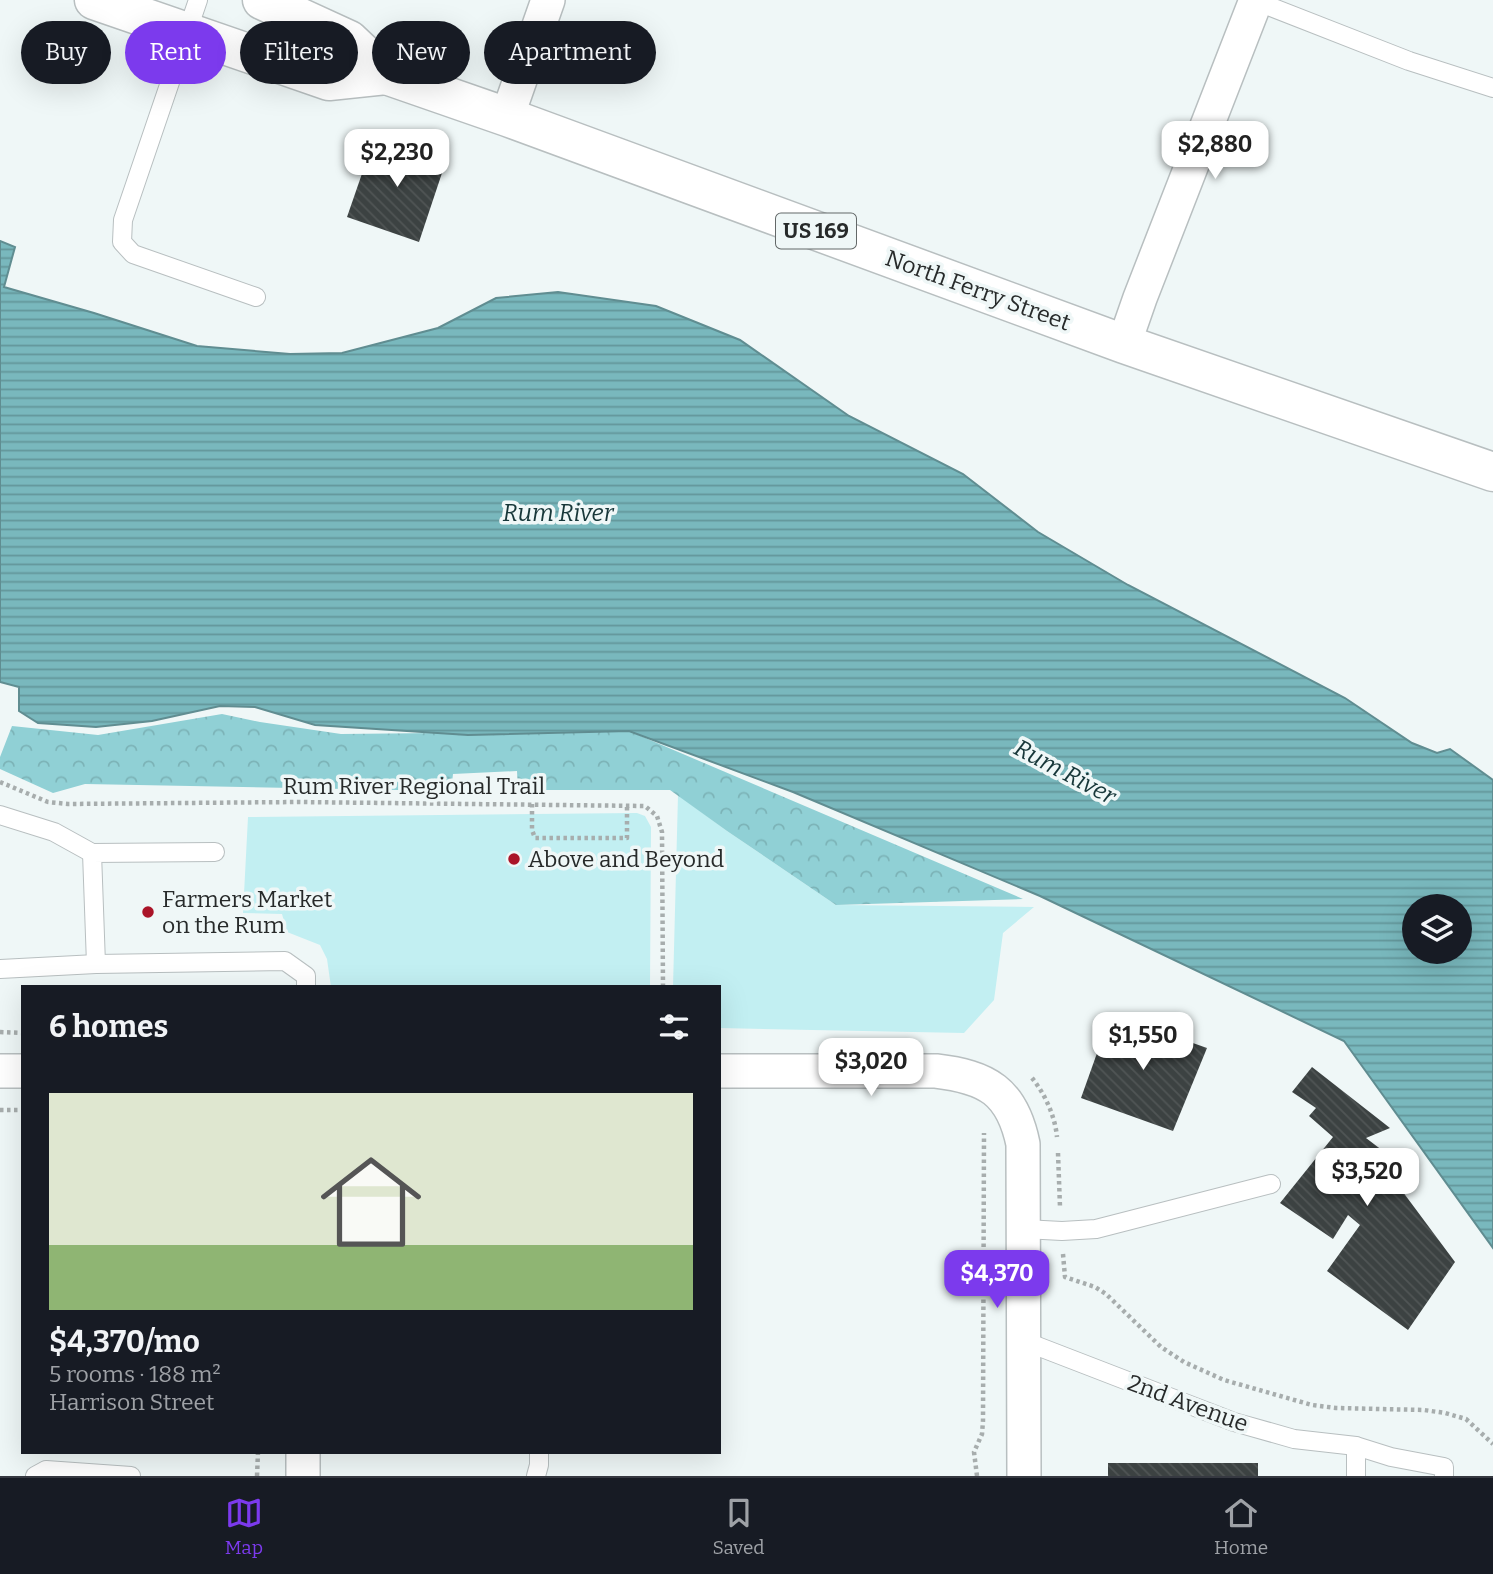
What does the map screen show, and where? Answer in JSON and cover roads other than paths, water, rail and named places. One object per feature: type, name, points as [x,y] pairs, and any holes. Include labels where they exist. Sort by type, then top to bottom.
[{"type":"highway","name":"North Ferry Street","points":[[94,0],[192,17],[329,81],[372,76]]},
{"type":"highway","name":"North Ferry Street","points":[[262,0],[349,40],[372,62]]},
{"type":"highway","name":"North Ferry Street","points":[[412,84],[1124,344],[1493,472]]},
{"type":"street","points":[[507,117],[548,0]]},
{"type":"street","points":[[1124,344],[1255,0]]},
{"type":"street","points":[[0,1071],[21,1071]]},
{"type":"street","points":[[721,1071],[936,1071],[963,1074],[997,1091],[1010,1105],[1023,1143],[1024,1476]]},
{"type":"street","points":[[303,1454],[303,1476]]},
{"type":"lane","points":[[1255,0],[1409,61],[1493,88]]},
{"type":"lane","points":[[192,17],[123,220],[122,242],[133,254],[256,298]]},
{"type":"lane","points":[[0,815],[54,832],[92,853],[215,852]]},
{"type":"lane","points":[[92,853],[96,964]]},
{"type":"lane","points":[[0,969],[96,964],[285,961],[306,976],[306,985]]},
{"type":"lane","points":[[1024,1229],[1096,1229],[1271,1184]]},
{"type":"lane","name":"2nd Avenue","points":[[1024,1340],[1234,1422],[1294,1439],[1356,1447],[1444,1467],[1444,1476]]},
{"type":"lane","points":[[1356,1447],[1356,1476]]},
{"type":"lane","points":[[536,1476],[540,1454]]},
{"type":"lane","points":[[35,1476],[46,1470],[131,1476]]},
{"type":"water","name":"Rum River","points":[[0,241],[15,247],[4,287],[197,346],[290,354],[342,353],[438,328],[496,298],[558,292],[656,306],[740,340],[849,416],[963,474],[1038,532],[1128,585],[1345,698],[1412,743],[1437,753],[1450,749],[1493,780],[1493,1248],[1344,1041],[1040,896],[793,792],[629,731],[468,735],[315,725],[255,707],[220,706],[152,721],[96,727],[38,723],[19,711],[19,687],[0,682]]},
{"type":"place","name":"Above and Beyond","points":[[514,859]]},
{"type":"place","name":"Farmers Market on the Rum","points":[[148,912]]}]
